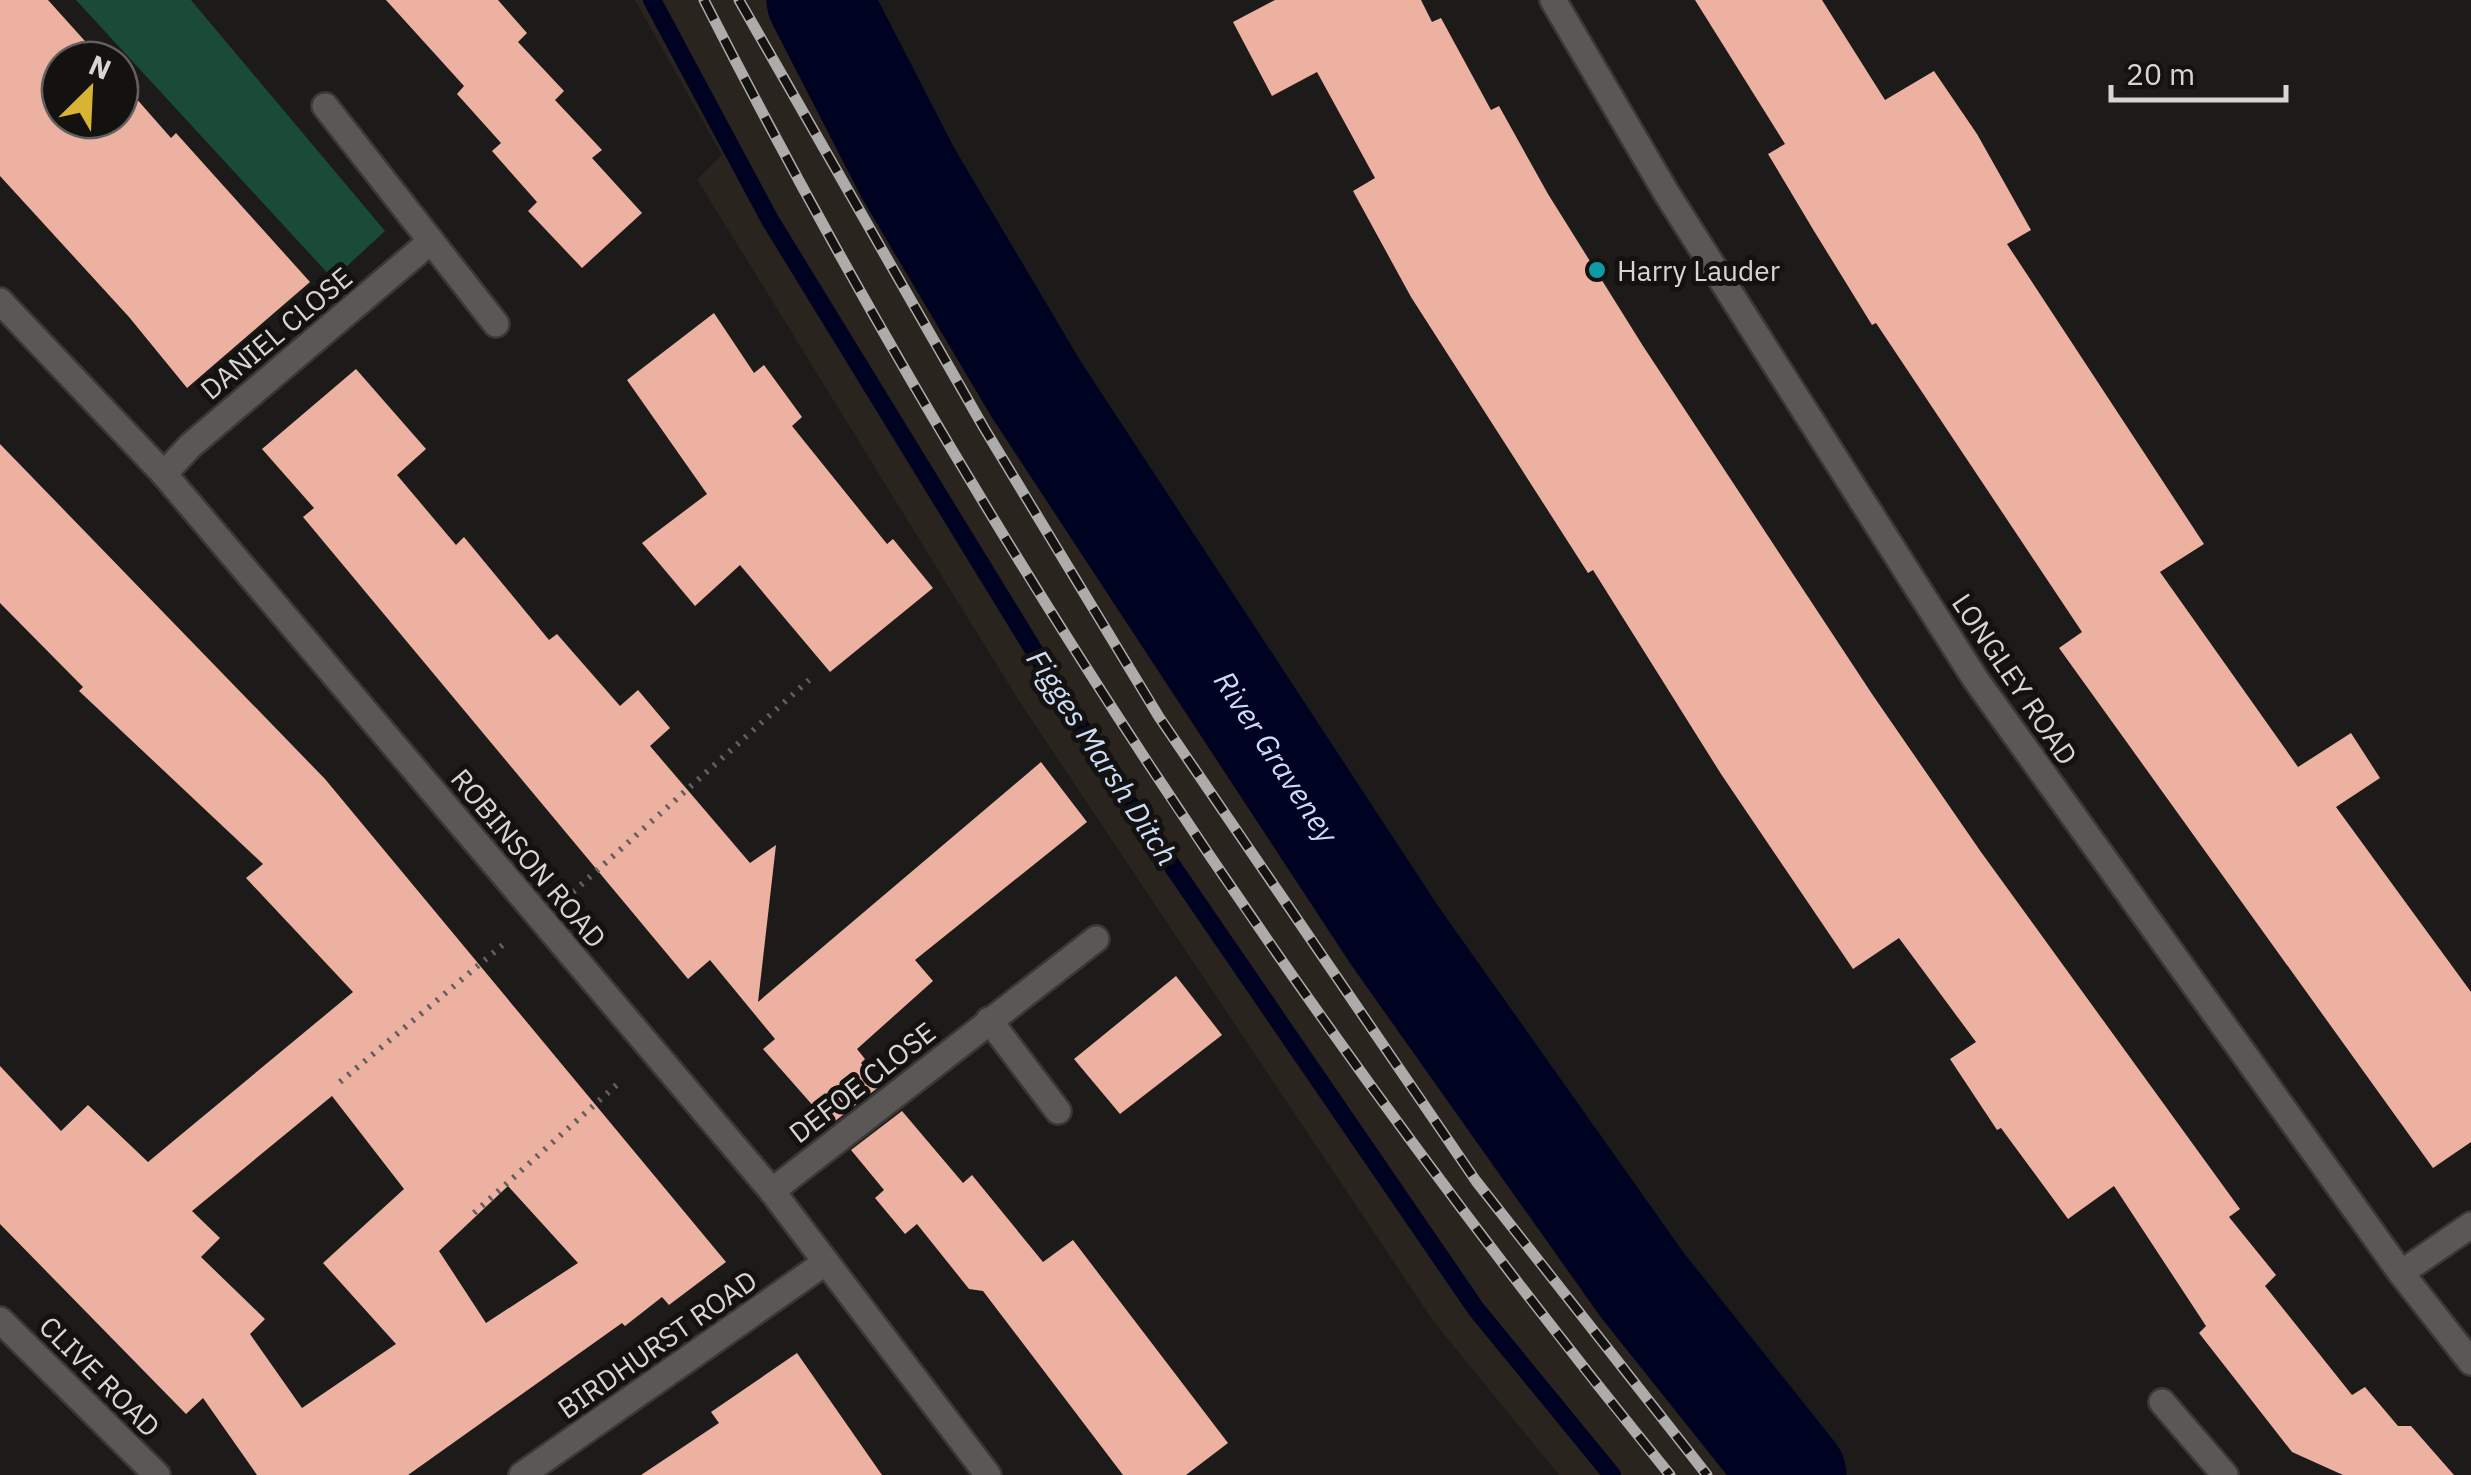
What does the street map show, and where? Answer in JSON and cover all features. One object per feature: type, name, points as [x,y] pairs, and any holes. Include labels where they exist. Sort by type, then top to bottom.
[{"type":"street","name":"LONGLEY ROAD","points":[[1552,0],[1667,194],[1976,680],[2402,1273],[2471,1362]]},
{"type":"street","points":[[325,106],[496,324]]},
{"type":"street","name":"DANIEL CLOSE","points":[[164,474],[190,446],[431,241]]},
{"type":"street","name":"ROBINSON ROAD","points":[[0,300],[164,474],[772,1191],[988,1475]]},
{"type":"street","name":"DEFOE CLOSE","points":[[772,1191],[1096,939]]},
{"type":"street","points":[[988,1020],[1058,1110]]},
{"type":"street","points":[[2402,1273],[2471,1225]]},
{"type":"street","name":"BIRDHURST ROAD","points":[[522,1475],[826,1262]]},
{"type":"street","name":"CLIVE ROAD","points":[[0,1320],[157,1475]]},
{"type":"street","points":[[2162,1402],[2226,1475]]},
{"type":"path","points":[[572,893],[809,680]]},
{"type":"path","points":[[340,1082],[506,942]]},
{"type":"path","points":[[474,1212],[622,1080]]},
{"type":"shaded area","points":[[635,0],[850,0],[1027,312],[1185,566],[1391,879],[1599,1166],[1834,1475],[1559,1475],[1434,1322],[1021,704],[697,179],[722,155]]},
{"type":"green space","points":[[76,0],[191,0],[385,231],[333,279],[140,69],[140,40],[113,40]]},
{"type":"building","points":[[0,0],[48,0],[84,40],[40,40],[40,140],[140,140],[140,103],[171,138],[176,133],[310,282],[187,388],[129,317],[0,176]]},
{"type":"building","points":[[386,0],[498,0],[527,33],[518,42],[564,91],[555,100],[602,150],[592,158],[642,213],[582,268],[528,211],[537,202],[492,151],[501,143],[457,94],[464,86]]},
{"type":"building","points":[[1275,0],[1421,0],[1432,22],[1441,18],[1491,110],[1499,106],[1548,194],[1643,346],[1872,694],[1981,852],[2240,1209],[2229,1217],[2276,1275],[2265,1286],[2352,1395],[2365,1387],[2398,1426],[2411,1426],[2454,1475],[2343,1475],[2292,1452],[2199,1333],[2206,1326],[2114,1186],[2068,1219],[2001,1128],[1997,1130],[1950,1059],[1976,1042],[1899,938],[1853,969],[1721,774],[1593,570],[1588,573],[1411,297],[1353,191],[1375,178],[1317,72],[1272,96],[1233,22]]},
{"type":"building","points":[[1695,0],[1822,0],[1885,100],[1934,71],[1977,134],[2031,230],[2007,244],[2204,544],[2160,572],[2298,767],[2351,733],[2380,778],[2336,807],[2471,992],[2471,1142],[2433,1168],[2059,648],[2082,632],[1876,323],[1872,325],[1814,231],[1768,154],[1785,144]]},
{"type":"building","points":[[714,313],[754,373],[764,365],[802,417],[792,426],[887,544],[893,539],[933,588],[830,672],[740,565],[695,606],[642,543],[707,494],[627,380]]},
{"type":"building","points":[[356,369],[426,449],[397,475],[456,545],[464,537],[549,640],[557,634],[620,706],[638,690],[670,728],[650,746],[750,863],[776,845],[758,1002],[1041,762],[1087,822],[915,960],[933,981],[857,1049],[865,1059],[861,1063],[880,1086],[830,1125],[763,1049],[775,1039],[710,960],[688,979],[303,517],[314,508],[262,449]]},
{"type":"building","points":[[0,444],[325,779],[726,1262],[669,1305],[662,1297],[625,1326],[622,1323],[408,1475],[257,1475],[203,1398],[186,1414],[0,1224],[0,1066],[61,1131],[88,1105],[148,1162],[353,992],[246,878],[263,864],[79,691],[83,687],[0,603]],"holes":[[[332,1096],[404,1189],[323,1263],[396,1344],[302,1408],[250,1334],[265,1319],[201,1257],[220,1238],[192,1211]],[[508,1186],[578,1263],[486,1323],[439,1251]]]},
{"type":"building","points":[[1176,976],[1222,1035],[1120,1114],[1074,1059]]},
{"type":"building","points":[[902,1111],[963,1183],[972,1175],[1043,1262],[1073,1240],[1228,1443],[1186,1475],[1123,1475],[983,1291],[969,1289],[917,1224],[905,1234],[875,1198],[884,1190],[851,1150]]},
{"type":"building","points":[[797,1353],[882,1475],[641,1475],[719,1423],[711,1412]]},
{"type":"waterway","name":"Figges Marsh Ditch","points":[[652,0],[770,220],[1114,781],[1476,1309],[1612,1475]]},
{"type":"waterway","name":"River Graveney","points":[[819,0],[908,173],[1036,389],[1395,936],[1643,1286],[1794,1475]]},
{"type":"railway","points":[[704,0],[915,387],[1029,577],[1148,763],[1400,1126],[1670,1475]]},
{"type":"railway","points":[[739,0],[984,428],[1159,717],[1476,1181],[1707,1475]]},
{"type":"place","name":"Harry Lauder","points":[[1597,270]]}]
